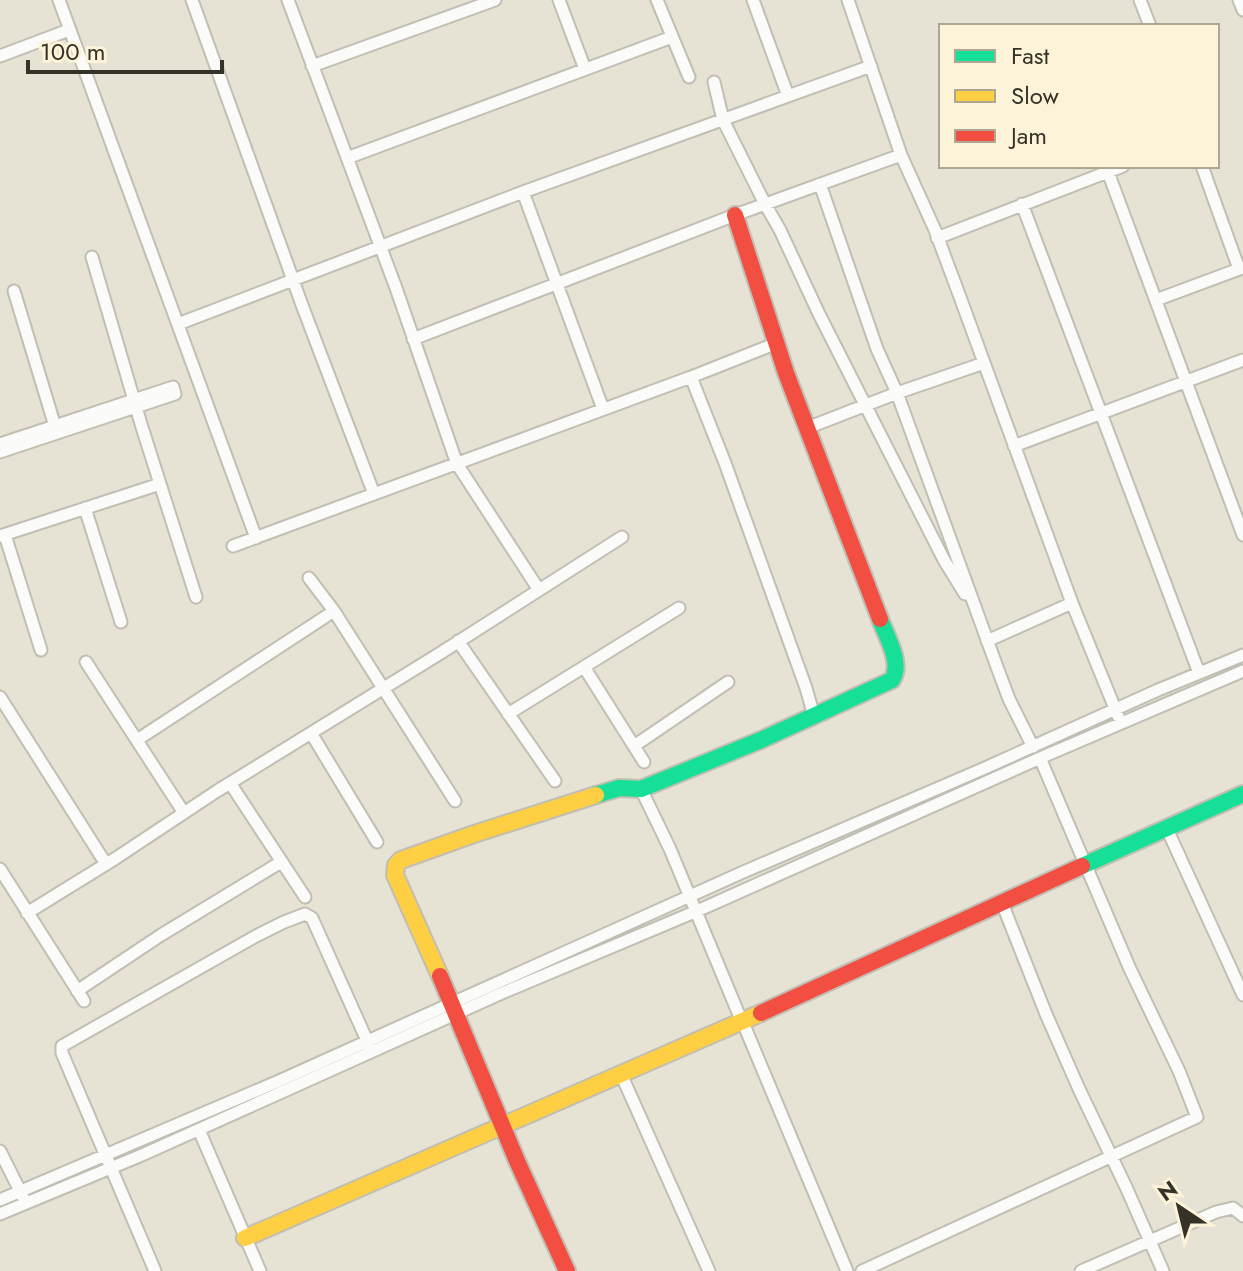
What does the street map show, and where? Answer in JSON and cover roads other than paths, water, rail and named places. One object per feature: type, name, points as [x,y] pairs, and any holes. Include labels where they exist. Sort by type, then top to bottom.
[{"type":"street","points":[[59,0],[256,538]]},
{"type":"street","points":[[192,0],[374,494]]},
{"type":"street","points":[[288,0],[457,464],[539,590]]},
{"type":"street","points":[[312,66],[495,0]]},
{"type":"street","points":[[559,0],[585,69]]},
{"type":"street","points":[[657,0],[689,77]]},
{"type":"street","points":[[753,0],[788,96]]},
{"type":"street","points":[[848,0],[901,155],[937,238],[1120,724]]},
{"type":"street","points":[[1140,0],[1149,24]]},
{"type":"street","points":[[1239,0],[1243,10]]},
{"type":"street","points":[[0,56],[69,30]]},
{"type":"street","points":[[347,158],[672,37]]},
{"type":"street","points":[[178,324],[523,192],[871,66]]},
{"type":"street","points":[[714,82],[723,120],[944,560],[979,618]]},
{"type":"street","points":[[413,339],[735,215],[901,155]]},
{"type":"street","points":[[937,238],[1118,168]]},
{"type":"street","points":[[1156,300],[1241,268],[1203,168]]},
{"type":"street","points":[[1108,172],[1243,535]]},
{"type":"street","points":[[820,184],[877,349],[897,393],[987,641],[1009,699],[1033,747]]},
{"type":"street","points":[[523,192],[603,409]]},
{"type":"street","points":[[1022,204],[1199,673]]},
{"type":"street","points":[[567,1271],[395,875],[396,865],[401,860],[474,834],[619,788],[641,789],[761,740],[892,680],[896,674],[895,659],[807,428],[735,215]]},
{"type":"street","points":[[92,257],[196,597]]},
{"type":"street","points":[[14,291],[56,430]]},
{"type":"street","points":[[233,546],[777,343]]},
{"type":"street","points":[[1014,446],[1243,360]]},
{"type":"street","points":[[807,428],[984,363]]},
{"type":"street","points":[[691,377],[730,477],[814,716]]},
{"type":"street","points":[[0,452],[135,403]]},
{"type":"street","points":[[0,444],[56,430]]},
{"type":"street","points":[[41,650],[2,536],[160,484]]},
{"type":"street","points":[[85,508],[121,622]]},
{"type":"street","points":[[27,913],[622,537]]},
{"type":"street","points":[[309,578],[334,611],[455,801]]},
{"type":"street","points":[[987,641],[1072,603]]},
{"type":"street","points":[[508,714],[679,608]]},
{"type":"street","points":[[137,740],[334,611]]},
{"type":"street","points":[[458,641],[555,781]]},
{"type":"street","points":[[0,1200],[24,1197],[111,1168],[199,1130],[741,873],[1243,655]]},
{"type":"street","points":[[86,662],[184,813]]},
{"type":"street","points":[[584,667],[644,762]]},
{"type":"street","points":[[454,1009],[697,911],[1243,671]]},
{"type":"street","points":[[634,746],[728,682]]},
{"type":"street","points":[[0,697],[106,864]]},
{"type":"street","points":[[311,733],[377,842]]},
{"type":"street","points":[[862,1271],[1197,1117],[1040,758]]},
{"type":"street","points":[[230,783],[305,897]]},
{"type":"street","points":[[641,789],[697,911],[847,1271]]},
{"type":"street","points":[[245,1238],[743,1024],[854,969],[1243,794]]},
{"type":"street","points":[[1167,829],[1243,995]]},
{"type":"street","points":[[0,869],[80,996],[161,935],[281,862]]},
{"type":"street","points":[[1002,903],[1057,1039],[1163,1271]]},
{"type":"street","points":[[155,1271],[62,1053],[62,1046],[284,922],[305,914],[312,918],[370,1047]]},
{"type":"street","points":[[0,1214],[24,1197],[105,1154],[279,1081],[370,1047]]},
{"type":"street","points":[[621,1074],[709,1271]]},
{"type":"street","points":[[199,1130],[260,1271]]},
{"type":"street","points":[[0,1151],[24,1197]]},
{"type":"street","points":[[1081,1271],[1216,1212],[1233,1208],[1243,1216]]}]
